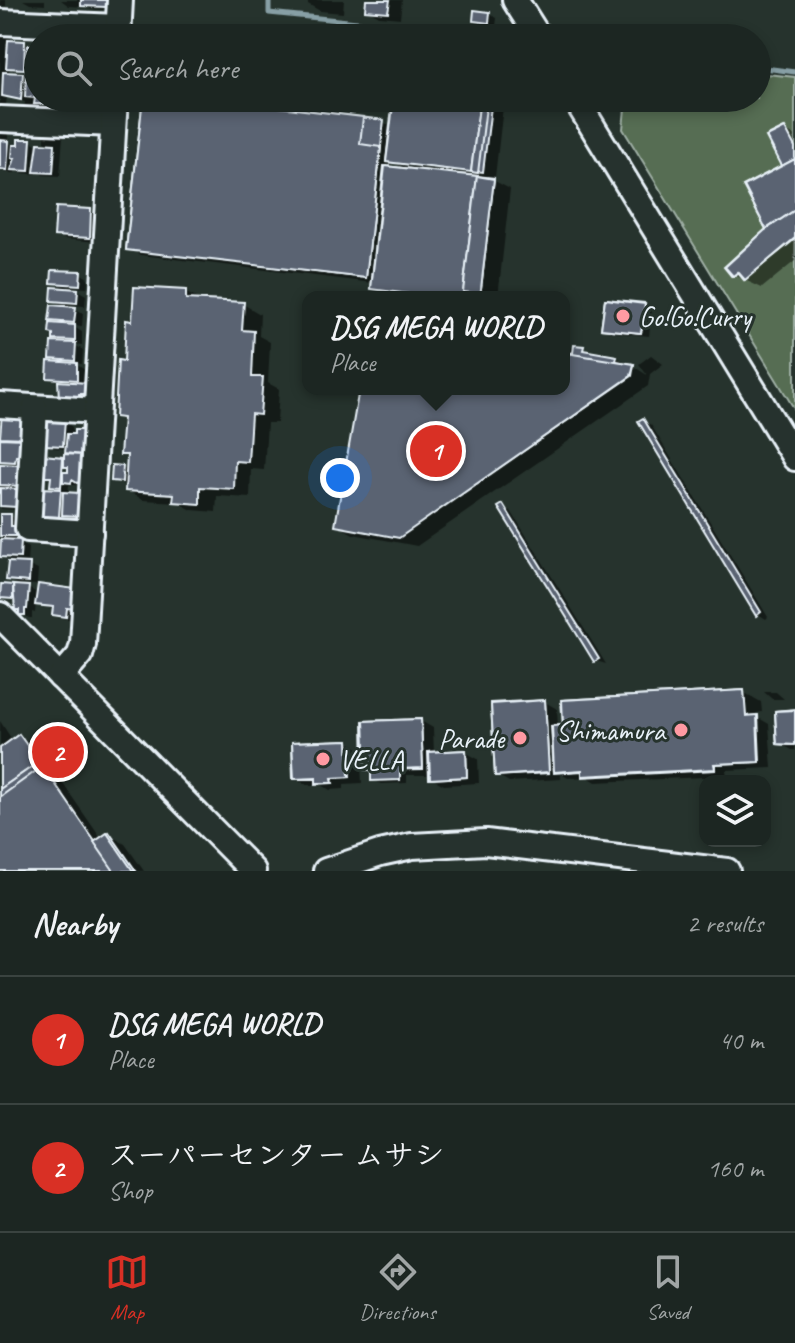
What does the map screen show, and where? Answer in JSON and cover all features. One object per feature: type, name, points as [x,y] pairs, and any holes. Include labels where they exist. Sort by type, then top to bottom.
[{"type":"street","points":[[118,24],[120,0]]},
{"type":"street","points":[[515,0],[530,24]]},
{"type":"street","points":[[0,22],[24,24]]},
{"type":"street","points":[[61,677],[80,655],[83,644],[114,112]]},
{"type":"street","points":[[584,112],[795,458]]},
{"type":"street","points":[[0,119],[113,124]]},
{"type":"street","points":[[0,405],[96,411]]},
{"type":"street","points":[[35,408],[28,529],[90,533]]},
{"type":"street","points":[[0,615],[253,871]]},
{"type":"street","points":[[326,871],[412,846],[464,842],[510,844],[654,867],[727,871]]},
{"type":"green space","points":[[771,74],[795,77],[795,410],[623,129],[625,112],[771,112]]},
{"type":"building","points":[[81,0],[107,0],[106,7],[81,6]]},
{"type":"building","points":[[366,0],[390,0],[388,12],[365,10]]},
{"type":"building","points":[[474,10],[490,12],[489,23],[473,21]]},
{"type":"building","points":[[8,40],[24,41],[24,69],[6,68]]},
{"type":"building","points":[[3,72],[23,73],[21,100],[2,96]]},
{"type":"building","points":[[141,112],[316,112],[384,120],[366,278],[126,249]]},
{"type":"building","points":[[141,112],[321,112],[363,117],[360,144],[381,147],[366,278],[126,250]]},
{"type":"building","points":[[391,112],[490,112],[483,172],[386,161]]},
{"type":"building","points":[[392,112],[478,112],[471,172],[386,162]]},
{"type":"building","points":[[478,112],[485,112],[478,173],[471,172]]},
{"type":"building","points":[[784,128],[795,148],[795,239],[744,280],[738,273],[732,277],[724,267],[766,229],[743,186],[781,166],[766,137]]},
{"type":"building","points":[[785,128],[795,147],[795,159],[782,166],[767,137]]},
{"type":"building","points":[[18,139],[31,139],[29,171],[11,170],[15,158],[12,158],[13,145],[18,145]]},
{"type":"building","points":[[0,140],[9,141],[7,170],[0,169]]},
{"type":"building","points":[[38,143],[55,144],[53,173],[34,172]]},
{"type":"building","points":[[795,159],[795,210],[766,229],[744,186]]},
{"type":"building","points":[[384,166],[494,178],[481,291],[371,288]]},
{"type":"building","points":[[385,166],[477,176],[463,291],[371,289]]},
{"type":"building","points":[[477,176],[494,179],[481,291],[463,291]]},
{"type":"building","points":[[56,207],[91,209],[90,238],[54,236]]},
{"type":"building","points":[[795,210],[795,238],[745,280],[738,272],[733,276],[725,267],[764,231]]},
{"type":"building","points":[[52,270],[81,271],[80,285],[51,283]]},
{"type":"building","points":[[52,287],[78,289],[77,303],[51,301]]},
{"type":"building","points":[[134,287],[186,290],[186,299],[244,302],[242,330],[254,331],[252,377],[263,377],[260,415],[251,414],[248,462],[235,461],[234,489],[200,487],[200,504],[173,502],[174,494],[125,491],[127,455],[120,455],[123,418],[115,417],[118,360],[124,361],[126,320],[132,321]]},
{"type":"building","points":[[605,299],[644,303],[641,333],[602,328]]},
{"type":"building","points":[[605,299],[645,304],[641,333],[601,329]]},
{"type":"building","points":[[605,299],[645,304],[641,333],[601,329]]},
{"type":"building","points":[[51,305],[76,307],[74,323],[49,321]]},
{"type":"building","points":[[50,323],[75,325],[75,341],[53,340],[53,334],[49,333]]},
{"type":"building","points":[[51,342],[76,343],[75,361],[50,359]]},
{"type":"building","points":[[574,345],[584,346],[583,350],[617,356],[616,361],[634,364],[632,376],[400,536],[336,524],[359,395],[570,395],[570,353],[573,353]]},
{"type":"building","points":[[570,354],[634,364],[631,376],[399,538],[335,526],[358,395],[570,395]]},
{"type":"building","points":[[48,361],[77,363],[77,380],[47,378]]},
{"type":"building","points":[[58,381],[88,383],[87,394],[79,394],[79,401],[59,399]]},
{"type":"building","points":[[2,413],[20,414],[20,421],[25,422],[24,438],[0,437]]},
{"type":"building","points":[[643,418],[761,612],[756,616],[638,421]]},
{"type":"building","points":[[47,419],[65,420],[63,446],[45,445]]},
{"type":"building","points":[[74,430],[84,430],[82,455],[65,453],[67,434],[74,434]]},
{"type":"building","points":[[0,438],[24,439],[23,456],[16,456],[15,462],[0,461]]},
{"type":"building","points":[[64,454],[82,455],[80,481],[77,483],[72,480],[71,483],[63,482],[63,472],[68,472],[68,467],[64,467]]},
{"type":"building","points":[[43,455],[63,457],[61,487],[50,486],[51,477],[42,477]]},
{"type":"building","points":[[0,464],[18,465],[18,472],[22,472],[21,486],[0,485]]},
{"type":"building","points":[[112,465],[123,466],[122,482],[111,481]]},
{"type":"building","points":[[0,488],[18,489],[17,507],[0,506]]},
{"type":"building","points":[[41,488],[61,489],[59,517],[39,516]]},
{"type":"building","points":[[63,492],[80,493],[79,516],[62,515]]},
{"type":"building","points":[[503,504],[599,659],[594,662],[498,507]]},
{"type":"building","points":[[0,514],[11,514],[11,526],[16,526],[15,536],[0,536]]},
{"type":"building","points":[[1,539],[21,540],[20,558],[0,557]]},
{"type":"building","points":[[8,562],[30,563],[29,582],[6,580]]},
{"type":"building","points":[[1,584],[13,585],[13,599],[0,598]]},
{"type":"building","points":[[38,584],[76,589],[73,609],[67,608],[66,617],[52,615],[53,607],[35,605]]},
{"type":"building","points":[[13,585],[29,586],[25,615],[19,615],[19,610],[15,610]]},
{"type":"building","points":[[744,690],[745,716],[758,715],[760,762],[715,764],[715,770],[582,777],[582,771],[554,773],[551,726],[563,725],[561,700]]},
{"type":"building","points":[[744,690],[746,716],[757,715],[759,762],[714,764],[715,769],[582,776],[582,770],[554,772],[552,726],[563,725],[562,700]]},
{"type":"building","points":[[545,700],[549,773],[495,776],[491,703]]},
{"type":"building","points":[[545,700],[549,772],[495,776],[491,704]]},
{"type":"building","points":[[795,709],[795,745],[777,744],[775,711]]},
{"type":"building","points":[[795,710],[795,745],[777,744],[775,711]]},
{"type":"building","points":[[795,710],[795,745],[777,744],[775,711]]},
{"type":"building","points":[[421,719],[423,769],[364,770],[363,721]]},
{"type":"building","points":[[421,719],[423,768],[400,769],[400,780],[371,781],[371,769],[366,769],[364,721]]},
{"type":"building","points":[[19,734],[39,762],[0,789],[0,748]]},
{"type":"building","points":[[348,740],[350,777],[332,778],[332,783],[316,784],[316,779],[293,779],[292,742]]},
{"type":"building","points":[[348,740],[349,777],[332,778],[333,783],[316,783],[316,778],[294,779],[292,742]]},
{"type":"building","points":[[466,750],[467,777],[429,779],[428,752]]},
{"type":"building","points":[[466,750],[467,777],[430,779],[429,752]]},
{"type":"building","points":[[39,762],[114,871],[1,871],[0,789]]},
{"type":"building","points":[[43,766],[96,843],[109,832],[136,871],[0,871],[0,797]]},
{"type":"building","points":[[107,833],[133,871],[114,871],[94,842]]},
{"type":"waterway","points":[[269,0],[269,13],[377,24]]},
{"type":"waterway","points":[[771,69],[795,72]]},
{"type":"place","name":"Go!Go!Curry","points":[[623,316]]},
{"type":"place","name":"DSG MEGA WORLD","points":[[436,451]]},
{"type":"place","name":"Shimamura","points":[[681,730]]},
{"type":"place","name":"Parade","points":[[520,738]]},
{"type":"place","name":"スーパーセンター ムサシ","points":[[58,752]]},
{"type":"place","name":"VELLA","points":[[323,759]]}]
